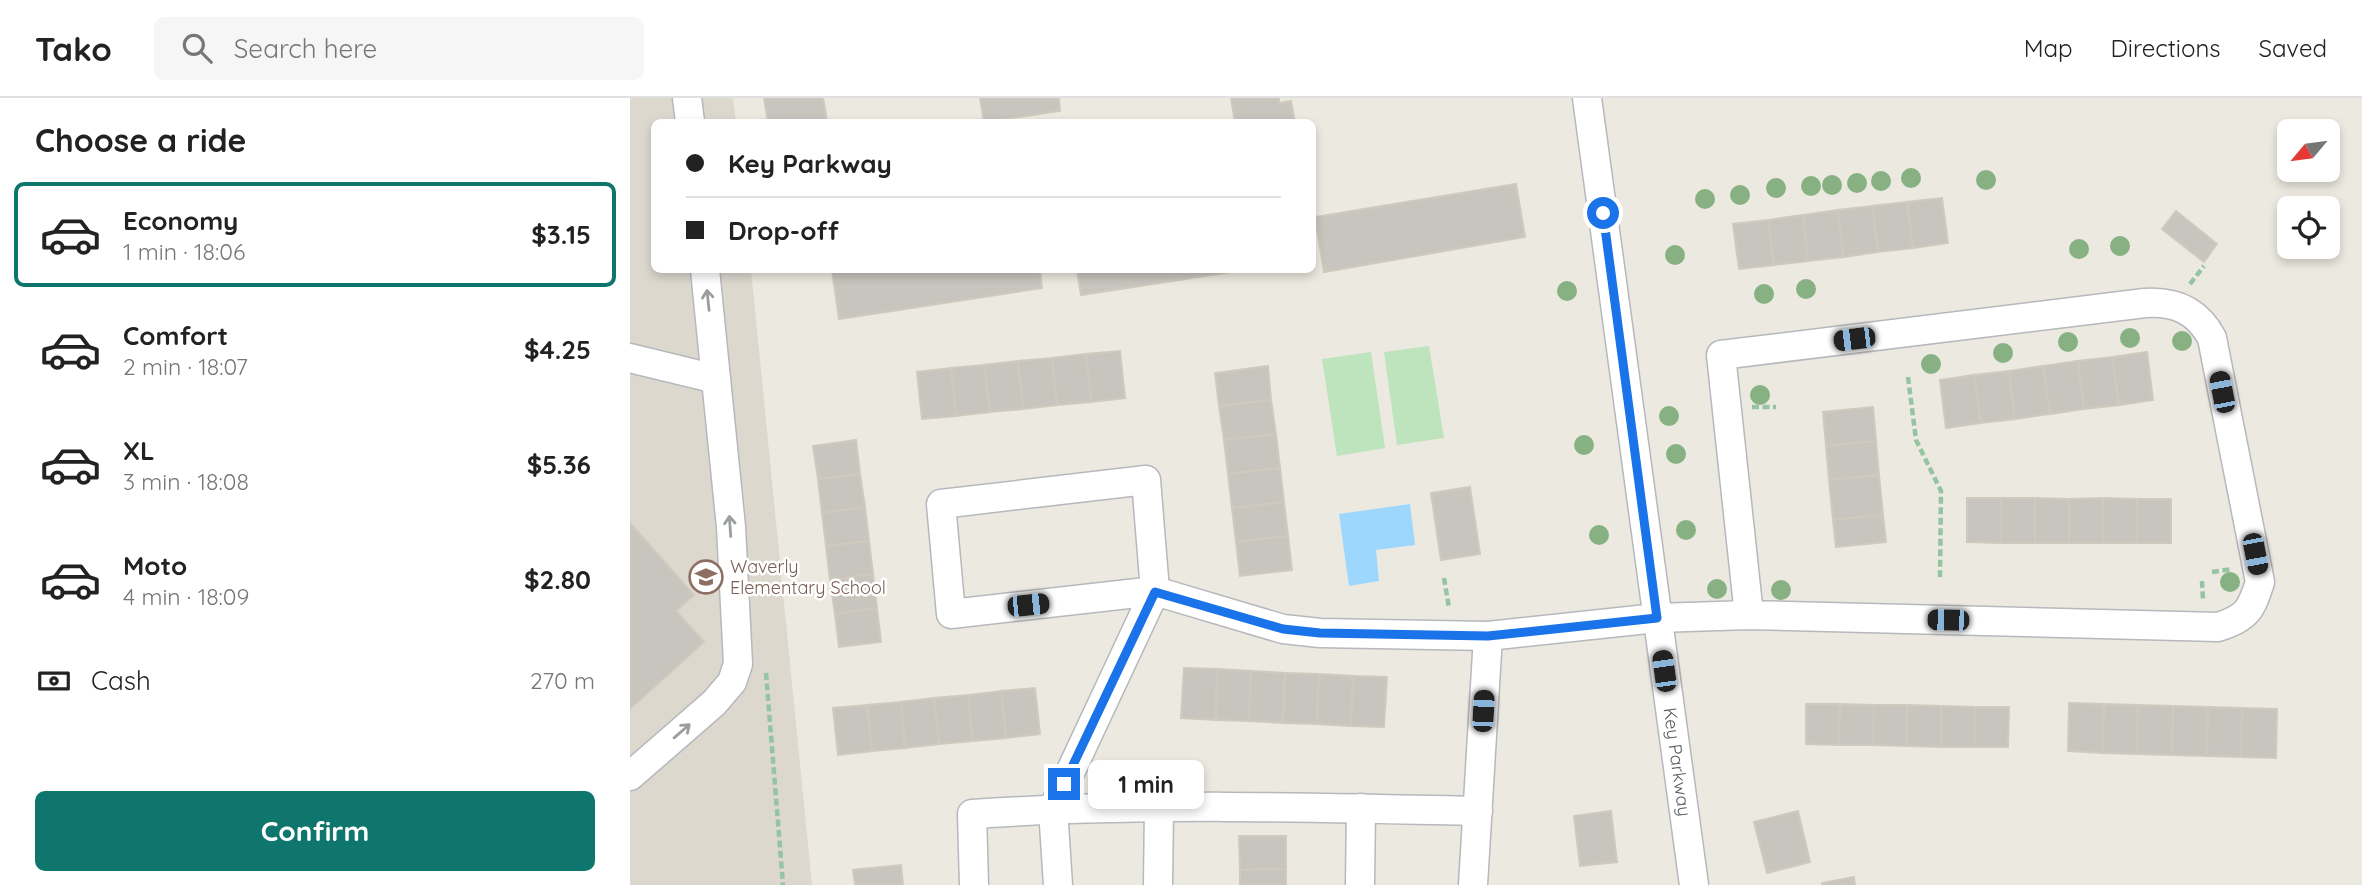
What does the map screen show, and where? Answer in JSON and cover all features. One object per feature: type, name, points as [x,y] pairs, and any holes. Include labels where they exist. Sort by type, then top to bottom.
[{"type":"street","points":[[687,98],[690,119]]},
{"type":"street","name":"Key Parkway","points":[[1587,98],[1694,885]]},
{"type":"street","points":[[630,776],[714,703],[732,682],[738,664],[731,527],[705,273]]},
{"type":"street","points":[[1058,885],[1053,808],[1155,592],[1146,480],[941,505],[951,614],[1155,592],[1283,629],[1320,633],[1488,636],[1657,618],[1749,615],[2218,627],[2239,621],[2252,607],[2260,582],[2212,338],[2206,326],[2190,312],[2176,305],[2145,303],[1721,355],[1749,615]]},
{"type":"street","points":[[630,358],[716,379]]},
{"type":"street","points":[[1473,885],[1488,636]]},
{"type":"street","points":[[974,885],[972,814],[1053,808],[1159,807],[1478,811]]},
{"type":"street","points":[[1158,885],[1159,807]]},
{"type":"street","points":[[1360,885],[1362,808]]},
{"type":"path","points":[[2188,288],[2204,266]]},
{"type":"path","points":[[1908,377],[1916,440],[1941,491],[1940,577]]},
{"type":"path","points":[[1748,406],[1776,407]]},
{"type":"path","points":[[2212,572],[2239,568]]},
{"type":"path","points":[[1444,578],[1451,620]]},
{"type":"path","points":[[766,672],[783,885]]},
{"type":"shaded area","name":"Waverly Elementary School","points":[[630,98],[733,98],[736,119],[651,119],[651,273],[751,273],[812,885],[630,885]]},
{"type":"green space","points":[[1429,346],[1444,438],[1397,445],[1384,352]]},
{"type":"green space","points":[[1371,352],[1385,448],[1337,456],[1322,359]]},
{"type":"water","points":[[1410,504],[1415,545],[1376,550],[1379,581],[1349,586],[1339,514]]},
{"type":"building","points":[[764,98],[823,98],[827,119],[768,119]]},
{"type":"building","points":[[980,98],[1059,98],[1060,111],[1005,119],[984,119]]},
{"type":"building","points":[[1231,98],[1279,98],[1279,103],[1291,101],[1294,119],[1234,119]]},
{"type":"building","points":[[1516,184],[1525,237],[1324,272],[1316,217]]},
{"type":"building","points":[[1942,198],[1948,243],[1913,248],[1907,202]]},
{"type":"building","points":[[1907,202],[1913,248],[1878,252],[1872,206]]},
{"type":"building","points":[[1872,206],[1878,252],[1843,257],[1838,210]]},
{"type":"building","points":[[1838,210],[1843,257],[1808,261],[1803,215]]},
{"type":"building","points":[[2176,211],[2217,244],[2204,262],[2162,229]]},
{"type":"building","points":[[1803,215],[1808,261],[1774,265],[1768,220]]},
{"type":"building","points":[[1768,220],[1774,265],[1739,269],[1733,224]]},
{"type":"building","points":[[832,273],[1040,273],[1042,288],[839,319]]},
{"type":"building","points":[[1077,273],[1224,273],[1081,295]]},
{"type":"building","points":[[1120,351],[1125,398],[1091,402],[1086,354]]},
{"type":"building","points":[[2147,352],[2153,400],[2119,405],[2112,357]]},
{"type":"building","points":[[1086,354],[1091,402],[1057,405],[1052,358]]},
{"type":"building","points":[[2112,357],[2119,405],[2084,409],[2078,361]]},
{"type":"building","points":[[1052,358],[1057,405],[1023,409],[1018,361]]},
{"type":"building","points":[[1018,361],[1023,409],[990,412],[984,365]]},
{"type":"building","points":[[2078,361],[2084,409],[2050,414],[2043,366]]},
{"type":"building","points":[[984,365],[990,412],[956,416],[951,368]]},
{"type":"building","points":[[1268,366],[1271,400],[1219,406],[1215,373]]},
{"type":"building","points":[[2043,366],[2050,414],[2015,419],[2009,371]]},
{"type":"building","points":[[951,368],[956,416],[922,419],[917,372]]},
{"type":"building","points":[[2009,371],[2015,419],[1981,423],[1974,375]]},
{"type":"building","points":[[1974,375],[1981,423],[1946,428],[1940,380]]},
{"type":"building","points":[[1271,400],[1276,434],[1224,440],[1219,406]]},
{"type":"building","points":[[1873,407],[1876,441],[1826,446],[1823,412]]},
{"type":"building","points":[[1276,434],[1280,468],[1228,474],[1224,440]]},
{"type":"building","points":[[856,440],[860,474],[818,479],[813,446]]},
{"type":"building","points":[[1876,441],[1879,475],[1829,480],[1826,446]]},
{"type":"building","points":[[1280,468],[1284,502],[1232,508],[1228,474]]},
{"type":"building","points":[[860,474],[865,507],[822,513],[818,479]]},
{"type":"building","points":[[1879,475],[1883,515],[1833,520],[1829,480]]},
{"type":"building","points":[[1470,487],[1480,554],[1441,560],[1431,493]]},
{"type":"building","points":[[1967,498],[2001,498],[2001,543],[1967,542]]},
{"type":"building","points":[[2001,498],[2035,498],[2035,543],[2001,543]]},
{"type":"building","points":[[2035,498],[2069,499],[2069,543],[2035,543]]},
{"type":"building","points":[[2103,498],[2137,499],[2137,543],[2103,543]]},
{"type":"building","points":[[2103,498],[2103,543],[2069,543],[2069,499]]},
{"type":"building","points":[[2137,499],[2171,499],[2171,543],[2137,543]]},
{"type":"building","points":[[1284,502],[1288,536],[1236,542],[1232,508]]},
{"type":"building","points":[[865,507],[869,541],[826,546],[822,513]]},
{"type":"building","points":[[1883,515],[1886,542],[1836,547],[1833,520]]},
{"type":"building","points":[[630,523],[694,595],[676,611],[704,642],[630,709]]},
{"type":"building","points":[[1288,536],[1292,570],[1240,576],[1236,542]]},
{"type":"building","points":[[869,541],[873,574],[830,580],[826,546]]},
{"type":"building","points":[[873,574],[877,608],[835,614],[830,580]]},
{"type":"building","points":[[877,608],[881,642],[839,647],[835,614]]},
{"type":"building","points":[[1184,668],[1217,669],[1216,720],[1181,718]]},
{"type":"building","points":[[1217,669],[1251,671],[1249,721],[1216,720]]},
{"type":"building","points":[[1251,671],[1285,673],[1283,723],[1249,721]]},
{"type":"building","points":[[1285,673],[1319,674],[1317,724],[1283,723]]},
{"type":"building","points":[[1319,674],[1353,676],[1351,726],[1317,724]]},
{"type":"building","points":[[1353,676],[1387,677],[1384,727],[1351,726]]},
{"type":"building","points":[[1035,688],[1040,734],[1006,738],[1001,691]]},
{"type":"building","points":[[1001,691],[1006,738],[973,741],[968,695]]},
{"type":"building","points":[[968,695],[973,741],[939,744],[934,698]]},
{"type":"building","points":[[934,698],[939,744],[905,748],[901,702]]},
{"type":"building","points":[[901,702],[905,748],[872,751],[867,705]]},
{"type":"building","points":[[2069,703],[2104,704],[2103,753],[2068,751]]},
{"type":"building","points":[[1806,704],[1840,704],[1839,745],[1806,744]]},
{"type":"building","points":[[1840,704],[1874,705],[1873,745],[1839,745]]},
{"type":"building","points":[[2104,704],[2138,705],[2137,754],[2103,753]]},
{"type":"building","points":[[867,705],[872,751],[838,755],[833,708]]},
{"type":"building","points":[[1874,705],[1907,705],[1907,746],[1873,745]]},
{"type":"building","points":[[1907,705],[1941,706],[1941,747],[1907,746]]},
{"type":"building","points":[[2138,705],[2173,706],[2172,755],[2137,754]]},
{"type":"building","points":[[1941,706],[1975,707],[1975,747],[1941,747]]},
{"type":"building","points":[[2173,706],[2208,707],[2207,756],[2172,755]]},
{"type":"building","points":[[1975,707],[2009,707],[2008,747],[1975,747]]},
{"type":"building","points":[[2208,707],[2242,708],[2241,757],[2207,756]]},
{"type":"building","points":[[2242,708],[2277,709],[2276,758],[2241,757]]},
{"type":"building","points":[[1611,811],[1617,862],[1580,866],[1574,816]]},
{"type":"building","points":[[1798,811],[1810,862],[1767,873],[1754,822]]},
{"type":"building","points":[[1239,836],[1286,836],[1286,869],[1240,870]]},
{"type":"building","points":[[901,865],[903,885],[855,885],[853,870]]},
{"type":"building","points":[[1286,869],[1286,885],[1240,885],[1240,870]]},
{"type":"building","points":[[1854,877],[1855,885],[1822,885],[1822,883]]},
{"type":"place","name":"Waverly Elementary School","points":[[706,577]]},
{"type":"route","points":[[1064,784],[1155,592],[1283,629],[1320,633],[1488,636],[1657,618],[1603,213]]}]
